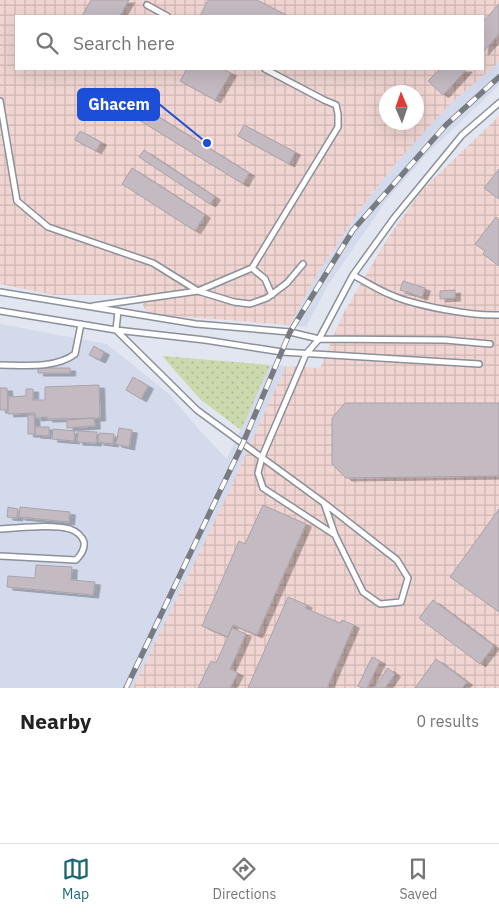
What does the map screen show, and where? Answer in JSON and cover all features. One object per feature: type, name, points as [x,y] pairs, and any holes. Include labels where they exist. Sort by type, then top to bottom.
[{"type":"lane","points":[[147,5],[165,15]]},
{"type":"lane","points":[[88,307],[198,291],[252,268],[338,127],[336,105],[267,70]]},
{"type":"lane","points":[[0,101],[17,201],[48,227],[153,264],[198,291],[234,302],[250,304],[272,295],[287,283],[303,264]]},
{"type":"lane","points":[[335,535],[263,488],[258,473],[262,457],[306,354],[319,339],[353,275],[394,218],[462,135],[499,103]]},
{"type":"lane","points":[[252,268],[264,279],[272,295]]},
{"type":"lane","points":[[353,275],[391,295],[409,301],[499,315]]},
{"type":"lane","points":[[0,292],[196,324],[290,332],[319,339],[446,340],[490,344]]},
{"type":"lane","points":[[0,311],[116,330],[205,340],[282,352],[480,364]]},
{"type":"lane","points":[[116,330],[118,311]]},
{"type":"lane","points":[[0,366],[51,364],[67,360],[75,354],[82,324]]},
{"type":"lane","points":[[116,330],[197,410],[324,503],[397,560],[408,578],[401,602],[380,604],[362,592],[335,535],[324,503]]},
{"type":"lane","points":[[0,529],[38,527],[72,530],[80,535],[84,543],[83,552],[76,560],[0,556]]},
{"type":"shaded area","points":[[0,0],[499,0],[499,62],[449,105],[396,163],[362,207],[317,274],[290,325],[148,314],[137,295],[53,295],[0,284]]},
{"type":"shaded area","points":[[499,62],[499,85],[428,153],[388,198],[328,285],[306,327],[290,325],[317,274],[362,207],[396,163],[449,105]]},
{"type":"shaded area","points":[[499,116],[499,688],[133,688],[229,491],[286,366],[320,368],[343,314],[389,236],[422,190]]},
{"type":"shaded area","points":[[0,324],[107,344],[169,394],[227,459],[270,365],[286,366],[229,491],[133,688],[0,688]]},
{"type":"green space","points":[[162,356],[270,365],[241,430],[201,400]]},
{"type":"building","points":[[91,0],[129,0],[121,15],[83,15]]},
{"type":"building","points":[[208,0],[257,0],[286,15],[200,15]]},
{"type":"building","points":[[499,4],[499,34],[484,51],[484,21]]},
{"type":"building","points":[[186,70],[225,70],[231,73],[215,100],[180,81]]},
{"type":"building","points":[[439,70],[466,70],[443,95],[428,81]]},
{"type":"building","points":[[120,93],[249,173],[243,184],[113,104]]},
{"type":"building","points":[[244,125],[295,152],[289,164],[238,136]]},
{"type":"building","points":[[80,131],[101,142],[96,151],[75,140]]},
{"type":"building","points":[[144,150],[215,197],[210,204],[139,157]]},
{"type":"building","points":[[132,168],[205,215],[195,231],[122,184]]},
{"type":"building","points":[[499,169],[499,199],[484,188]]},
{"type":"building","points":[[496,217],[499,220],[499,266],[483,254],[485,251],[475,244]]},
{"type":"building","points":[[403,281],[425,288],[422,297],[400,290]]},
{"type":"building","points":[[455,290],[455,298],[440,299],[440,291]]},
{"type":"building","points":[[94,346],[104,352],[100,360],[89,355]]},
{"type":"building","points":[[38,368],[70,368],[70,373],[38,373]]},
{"type":"building","points":[[133,377],[148,386],[141,399],[126,390]]},
{"type":"building","points":[[99,385],[100,418],[47,419],[47,417],[36,418],[35,413],[8,414],[8,397],[26,396],[26,389],[33,389],[33,400],[45,400],[45,387]]},
{"type":"building","points":[[0,388],[7,388],[8,410],[0,410]]},
{"type":"building","points":[[345,403],[499,403],[499,476],[346,478],[332,464],[332,418]]},
{"type":"building","points":[[28,415],[34,415],[35,434],[28,434]]},
{"type":"building","points":[[94,418],[95,426],[67,428],[67,420]]},
{"type":"building","points":[[35,427],[49,427],[49,436],[35,435]]},
{"type":"building","points":[[119,428],[132,430],[129,447],[116,444]]},
{"type":"building","points":[[53,429],[75,431],[74,441],[52,439]]},
{"type":"building","points":[[78,431],[97,432],[96,443],[77,442]]},
{"type":"building","points":[[99,433],[114,434],[113,444],[98,442]]},
{"type":"building","points":[[263,505],[306,524],[257,635],[233,625],[228,637],[202,626],[239,541],[245,544]]},
{"type":"building","points":[[8,507],[18,509],[17,518],[7,517]]},
{"type":"building","points":[[20,507],[70,512],[69,522],[19,517]]},
{"type":"building","points":[[499,509],[499,612],[450,577]]},
{"type":"building","points":[[36,565],[72,567],[71,580],[95,582],[93,595],[7,587],[8,576],[35,578]]},
{"type":"building","points":[[288,597],[307,605],[305,608],[340,623],[342,620],[354,625],[327,688],[248,688]]},
{"type":"building","points":[[433,600],[494,646],[480,664],[419,618]]},
{"type":"building","points":[[232,628],[246,634],[230,669],[238,673],[230,688],[198,688],[211,661],[216,663]]},
{"type":"building","points":[[372,657],[380,661],[367,688],[362,688],[358,686]]},
{"type":"building","points":[[436,659],[467,682],[462,688],[415,688]]},
{"type":"building","points":[[388,668],[395,674],[385,688],[374,688]]},
{"type":"railway","points":[[126,688],[243,443],[290,332],[353,230],[446,125],[499,77]]},
{"type":"place","name":"Ghacem","points":[[207,143]]}]
